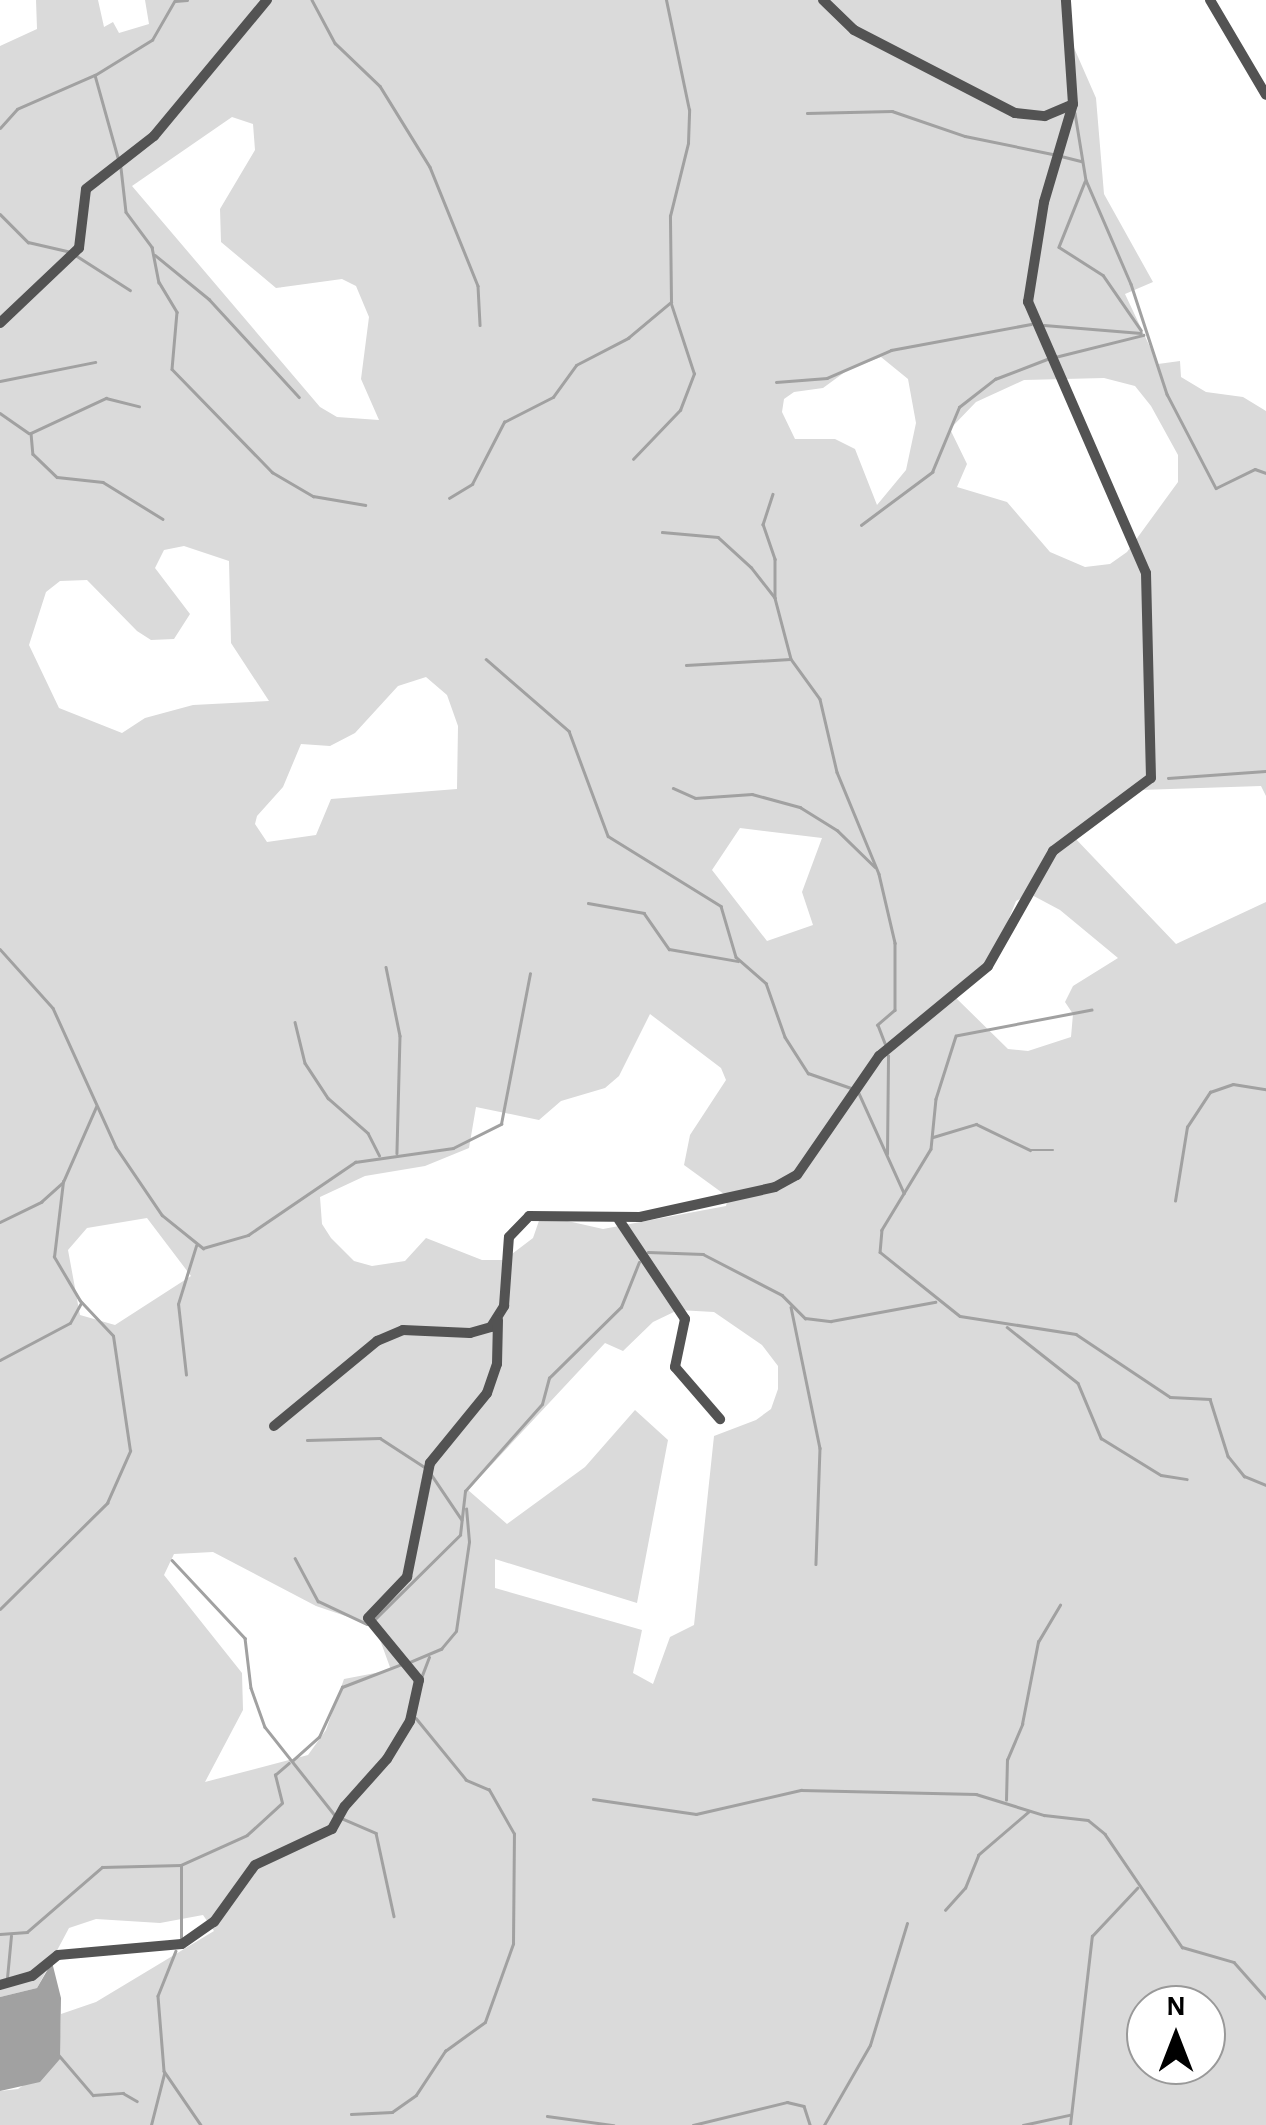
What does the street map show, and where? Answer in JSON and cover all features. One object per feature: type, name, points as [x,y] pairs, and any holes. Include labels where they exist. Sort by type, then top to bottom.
[{"type":"street","points":[[0,323],[79,248],[86,189],[154,136],[267,0]]},
{"type":"street","points":[[823,0],[854,30],[1015,113],[1045,116],[1073,104]]},
{"type":"street","points":[[0,1986],[32,1976],[69,1953],[182,1944],[214,1922],[255,1865],[332,1830],[344,1806],[374,1776],[410,1721],[420,1686],[417,1674],[372,1631],[368,1618],[407,1577],[430,1462],[487,1393],[509,1236],[519,1221],[537,1214],[619,1220],[768,1188],[797,1176],[879,1056],[995,957],[1053,851],[1151,778],[1144,718],[1151,641],[1146,572],[1028,302],[1041,217],[1073,104],[1066,0]]},
{"type":"street","points":[[1210,0],[1266,95]]},
{"type":"street","points":[[619,1220],[685,1319],[675,1368],[720,1419]]},
{"type":"street","points":[[274,1426],[377,1341],[412,1329],[482,1331],[498,1320]]},
{"type":"shaded area","points":[[36,0],[98,0],[104,27],[113,22],[119,33],[149,24],[145,0],[1062,0],[1064,25],[1096,98],[1104,194],[1153,282],[1125,294],[1158,364],[1180,361],[1181,377],[1206,392],[1243,397],[1266,411],[1266,796],[1261,786],[1140,790],[1073,836],[1176,944],[1266,902],[1266,2125],[0,2125],[0,2091],[18,2089],[59,2060],[61,2014],[96,2002],[214,1931],[203,1915],[160,1923],[96,1919],[69,1928],[37,1988],[0,1997],[0,46],[37,29]],"holes":[[[232,117],[253,124],[255,150],[220,209],[221,242],[276,288],[342,279],[356,286],[369,317],[361,379],[379,420],[337,417],[320,407],[132,186]],[[881,357],[908,379],[916,423],[906,470],[877,505],[855,449],[835,439],[795,439],[782,412],[784,399],[794,392],[823,388],[849,369]],[[1104,378],[1135,386],[1151,406],[1178,455],[1178,482],[1127,552],[1110,564],[1085,567],[1050,552],[1007,502],[957,487],[967,464],[950,429],[976,402],[1024,380]],[[184,546],[229,561],[231,643],[269,701],[193,705],[145,718],[122,733],[59,708],[29,645],[46,592],[60,581],[87,580],[137,631],[151,640],[174,639],[190,614],[155,568],[164,550]],[[426,677],[447,695],[458,726],[457,789],[331,799],[316,835],[267,842],[255,824],[257,816],[283,787],[301,744],[330,746],[355,733],[398,686]],[[740,828],[822,838],[802,892],[813,925],[767,941],[712,870]],[[1030,894],[1060,910],[1118,958],[1073,986],[1065,1002],[1073,1014],[1071,1037],[1028,1051],[1008,1049],[953,995],[996,951],[1016,901]],[[650,1014],[721,1068],[726,1080],[690,1135],[684,1165],[728,1197],[726,1206],[603,1229],[541,1215],[533,1238],[504,1260],[482,1260],[426,1238],[405,1261],[372,1266],[354,1261],[322,1224],[320,1197],[365,1176],[425,1166],[469,1148],[476,1107],[539,1120],[561,1101],[605,1088],[619,1076]],[[147,1218],[191,1276],[115,1325],[80,1315],[68,1250],[87,1228]],[[678,1310],[714,1312],[762,1345],[778,1366],[778,1389],[771,1409],[756,1420],[714,1436],[694,1625],[670,1637],[653,1684],[633,1673],[642,1630],[495,1588],[495,1559],[637,1603],[668,1440],[635,1410],[585,1467],[507,1524],[468,1490],[605,1343],[623,1351],[653,1322]],[[213,1552],[316,1606],[375,1626],[391,1670],[344,1679],[326,1730],[308,1755],[205,1782],[243,1710],[242,1673],[164,1575],[174,1554]]]},
{"type":"shaded area","points":[[52,1962],[61,1998],[60,2059],[40,2082],[0,2091],[0,1997],[37,1988]]},
{"type":"waterway","points":[[0,128],[17,109],[95,75],[152,40],[175,0]]},
{"type":"waterway","points":[[175,1],[187,0]]},
{"type":"waterway","points":[[312,0],[335,43],[380,86],[430,167],[478,286],[480,325]]},
{"type":"waterway","points":[[449,498],[472,484],[504,422],[553,397],[576,365],[628,338],[671,302],[670,216],[688,143],[689,110],[666,0]]},
{"type":"waterway","points":[[95,75],[119,161]]},
{"type":"waterway","points":[[807,113],[892,111],[965,136],[1053,154]]},
{"type":"waterway","points":[[1075,113],[1086,180],[1131,284],[1167,394],[1216,488],[1255,469],[1266,473]]},
{"type":"waterway","points":[[1061,156],[1081,161]]},
{"type":"waterway","points":[[121,168],[126,212],[152,247],[159,282],[177,312],[172,369],[272,472],[313,496],[365,505]]},
{"type":"waterway","points":[[1085,182],[1059,247],[1103,275],[1141,330]]},
{"type":"waterway","points":[[0,214],[28,242],[71,252]]},
{"type":"waterway","points":[[155,255],[209,299],[299,397]]},
{"type":"waterway","points":[[77,256],[130,290]]},
{"type":"waterway","points":[[633,459],[680,410],[694,374],[671,304]]},
{"type":"waterway","points":[[776,382],[827,378],[891,350],[1031,324]]},
{"type":"waterway","points":[[1044,325],[1141,333]]},
{"type":"waterway","points":[[1055,357],[1143,335]]},
{"type":"waterway","points":[[861,525],[932,472],[959,407],[995,379],[1047,359]]},
{"type":"waterway","points":[[0,381],[95,362]]},
{"type":"waterway","points":[[31,433],[106,398],[139,406]]},
{"type":"waterway","points":[[0,413],[29,433]]},
{"type":"waterway","points":[[31,433],[33,454],[57,477],[103,482],[163,519]]},
{"type":"waterway","points":[[773,494],[763,524],[775,559],[775,597]]},
{"type":"waterway","points":[[662,532],[718,537],[751,567],[775,598],[791,659],[820,699],[837,772],[879,874],[895,943],[895,1010],[878,1025],[885,1043]]},
{"type":"waterway","points":[[486,659],[569,731],[608,836],[721,906],[736,957],[766,983],[785,1037],[808,1073],[851,1088]]},
{"type":"waterway","points":[[686,665],[790,659]]},
{"type":"waterway","points":[[1168,778],[1266,771]]},
{"type":"waterway","points":[[673,788],[695,798],[752,794],[800,807],[837,830],[875,867]]},
{"type":"waterway","points":[[588,903],[644,913],[669,949],[738,961]]},
{"type":"waterway","points":[[0,949],[53,1008],[116,1147],[162,1215],[203,1248],[248,1235],[355,1162],[453,1148],[501,1124],[530,974]]},
{"type":"waterway","points":[[386,967],[400,1036],[397,1153]]},
{"type":"waterway","points":[[1092,1010],[956,1036],[936,1099],[931,1149],[882,1230],[880,1252],[960,1316],[1076,1334],[1170,1397],[1210,1399],[1228,1456],[1244,1476],[1266,1485]]},
{"type":"waterway","points":[[295,1022],[305,1063],[328,1098],[368,1133],[379,1155]]},
{"type":"waterway","points":[[887,1154],[888,1056]]},
{"type":"waterway","points":[[1175,1201],[1187,1127],[1210,1092],[1233,1084],[1266,1089]]},
{"type":"waterway","points":[[858,1091],[904,1193]]},
{"type":"waterway","points":[[0,1609],[107,1503],[130,1451],[113,1336],[80,1301],[54,1257],[63,1182],[96,1107]]},
{"type":"waterway","points":[[933,1137],[976,1124],[1030,1150],[1053,1150]]},
{"type":"waterway","points":[[0,1222],[41,1202],[62,1183]]},
{"type":"waterway","points":[[186,1375],[178,1304],[196,1246]]},
{"type":"waterway","points":[[648,1252],[703,1254],[782,1295],[805,1318],[831,1321],[935,1302]]},
{"type":"waterway","points":[[374,1620],[460,1535],[465,1491],[542,1404],[549,1378],[621,1307],[639,1262]]},
{"type":"waterway","points":[[0,1360],[70,1323],[81,1303]]},
{"type":"waterway","points":[[791,1307],[820,1448],[816,1564]]},
{"type":"waterway","points":[[1007,1327],[1078,1383],[1101,1438],[1161,1475],[1187,1479]]},
{"type":"waterway","points":[[307,1440],[380,1438],[426,1468]]},
{"type":"waterway","points":[[431,1474],[462,1520]]},
{"type":"waterway","points":[[410,1662],[441,1649],[456,1631],[469,1542],[466,1509]]},
{"type":"waterway","points":[[295,1558],[318,1601],[367,1624]]},
{"type":"waterway","points":[[172,1560],[245,1638],[251,1688],[265,1727],[334,1814]]},
{"type":"waterway","points":[[1006,1800],[1007,1760],[1022,1724],[1038,1642],[1060,1605]]},
{"type":"waterway","points":[[421,1678],[429,1657]]},
{"type":"waterway","points":[[292,1761],[319,1737],[342,1687],[402,1664]]},
{"type":"waterway","points":[[351,2114],[392,2112],[416,2095],[445,2051],[485,2022],[513,1944],[514,1834],[489,1790],[466,1780],[416,1719]]},
{"type":"waterway","points":[[0,1934],[27,1932],[102,1867],[181,1865],[247,1835],[282,1803],[275,1775],[289,1763]]},
{"type":"waterway","points":[[593,1799],[696,1814],[801,1790],[976,1794],[1044,1815],[1088,1820],[1105,1834],[1182,1947],[1234,1962],[1266,1998]]},
{"type":"waterway","points":[[945,1910],[965,1888],[978,1855],[1028,1812]]},
{"type":"waterway","points":[[341,1818],[376,1833],[394,1916]]},
{"type":"waterway","points":[[181,1866],[181,1938]]},
{"type":"waterway","points":[[1070,2125],[1092,1936],[1137,1888]]},
{"type":"waterway","points":[[824,2125],[870,2045],[907,1923]]},
{"type":"waterway","points":[[7,1978],[11,1936]]},
{"type":"waterway","points":[[176,1951],[158,1996],[164,2071],[201,2125]]},
{"type":"waterway","points":[[58,2054],[93,2095],[123,2093],[137,2101]]},
{"type":"waterway","points":[[151,2125],[164,2074]]},
{"type":"waterway","points":[[693,2125],[787,2102],[804,2106],[810,2125]]},
{"type":"waterway","points":[[1023,2125],[1069,2115]]},
{"type":"waterway","points":[[547,2116],[613,2125]]}]
